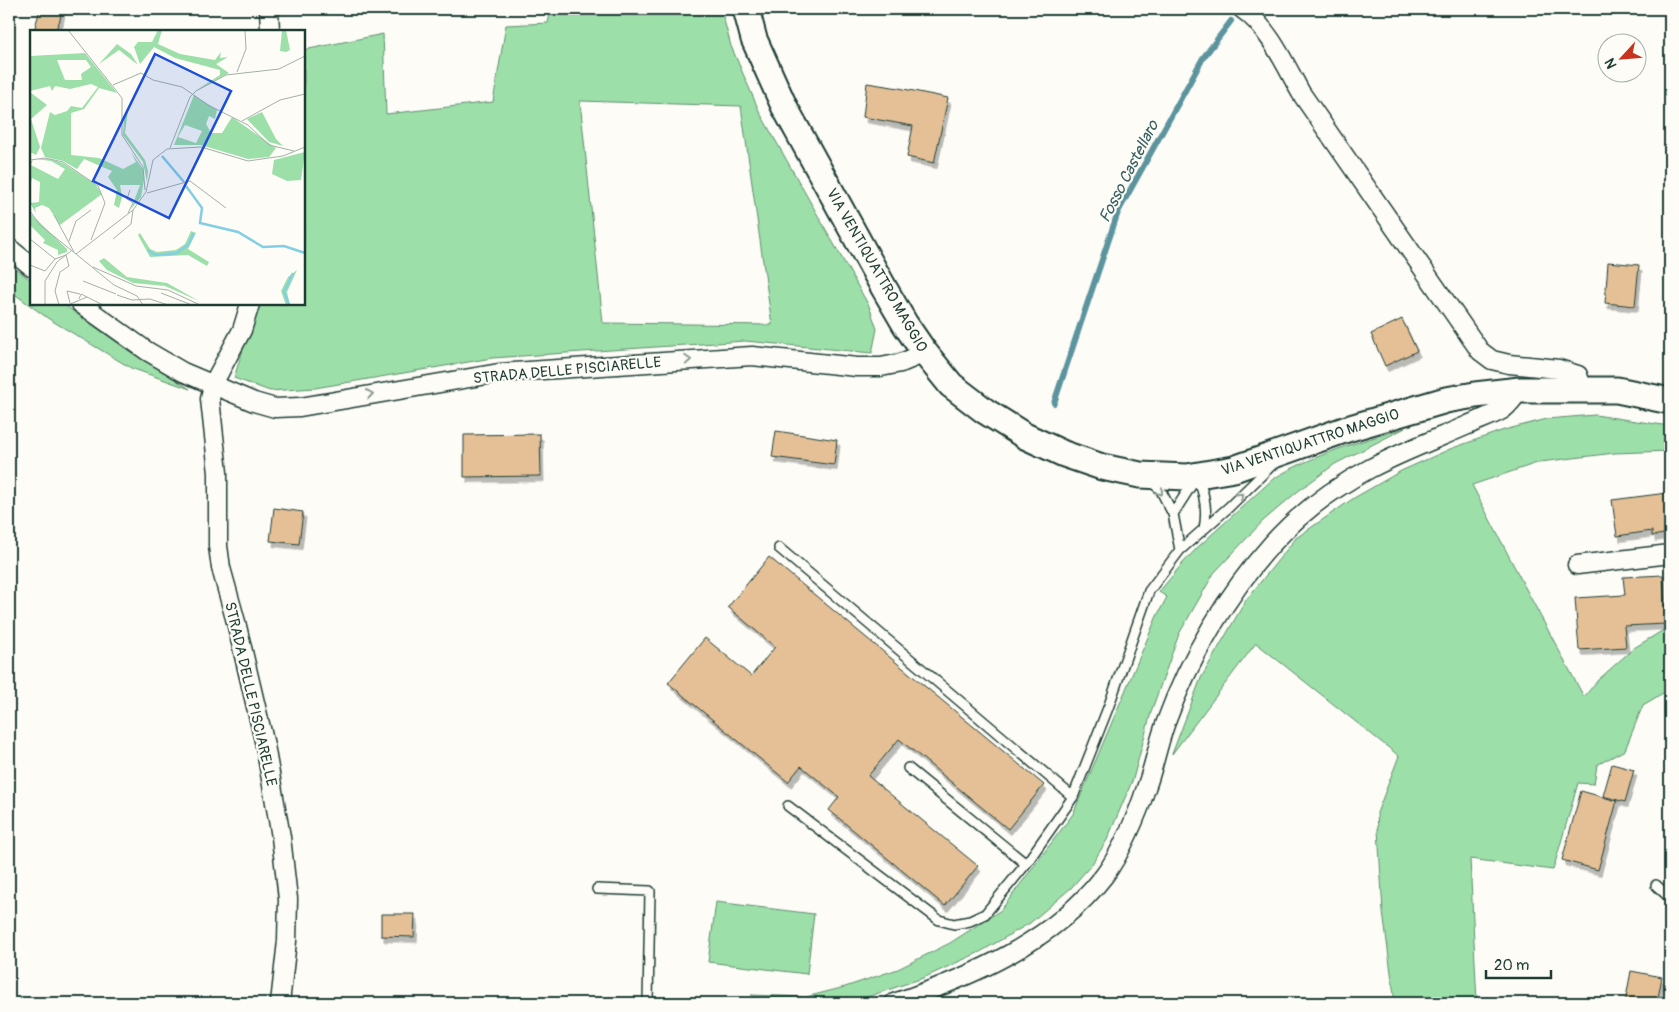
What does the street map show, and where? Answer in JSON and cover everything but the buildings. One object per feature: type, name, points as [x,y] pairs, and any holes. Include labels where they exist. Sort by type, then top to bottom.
[{"type":"main road","name":"VIA VENTIQUATTRO MAGGIO","points":[[746,9],[754,39],[784,106],[884,288],[924,353],[951,385],[984,411],[1025,436],[1064,454],[1102,467],[1140,475],[1197,476],[1234,469],[1347,429],[1446,400],[1475,395],[1520,390],[1617,390],[1670,401]]},
{"type":"street","points":[[269,9],[270,30]]},
{"type":"street","points":[[1242,9],[1254,17],[1279,54],[1301,93],[1480,351],[1492,360],[1509,364],[1559,369],[1578,375],[1583,390]]},
{"type":"street","points":[[9,248],[30,265]]},
{"type":"street","name":"STRADA DELLE PISCIARELLE","points":[[82,305],[147,351],[183,372],[254,402],[275,408],[300,407],[499,373],[752,356],[857,367],[881,367],[901,363],[924,353]]},
{"type":"street","name":"STRADA DELLE PISCIARELLE","points":[[250,305],[242,330],[213,384],[210,399],[218,474],[218,546],[221,568],[236,622],[265,745],[281,837],[288,899],[287,941],[280,1003]]},
{"type":"street","points":[[894,1003],[935,989],[993,963],[1042,935],[1084,899],[1105,875],[1120,852],[1146,790],[1166,722],[1196,654],[1220,614],[1249,572],[1273,543],[1298,518],[1370,468],[1504,410],[1520,390]]},
{"type":"street","points":[[1577,565],[1670,554]]},
{"type":"lane","points":[[788,806],[939,920],[954,924],[970,921],[985,914],[1026,864],[1073,797],[1108,708],[1149,591],[1180,550],[1290,448]]},
{"type":"lane","points":[[1140,475],[1160,489],[1173,514],[1180,550]]},
{"type":"lane","points":[[1173,514],[1197,476]]},
{"type":"lane","points":[[1197,476],[1205,493],[1207,516],[1204,529]]},
{"type":"lane","points":[[779,548],[1073,797]]},
{"type":"lane","points":[[908,768],[1026,864]]},
{"type":"lane","points":[[1656,885],[1670,898]]},
{"type":"lane","points":[[596,890],[650,891],[648,1003]]},
{"type":"green space","points":[[551,9],[721,9],[731,46],[760,113],[869,306],[877,329],[872,353],[745,341],[492,358],[315,388],[270,391],[234,378],[257,305],[305,305],[305,50],[383,34],[386,114],[493,102],[506,25],[548,23]],"holes":[[[580,101],[741,106],[772,325],[603,323]]]},
{"type":"green space","points":[[9,264],[30,279],[30,305],[64,305],[128,350],[190,389],[131,368],[49,319],[9,290]]},
{"type":"green space","points":[[1595,415],[1670,426],[1670,451],[1615,453],[1540,462],[1472,485],[1584,697],[1598,680],[1634,648],[1670,626],[1670,689],[1643,705],[1625,750],[1597,765],[1594,784],[1578,783],[1553,870],[1470,859],[1477,1003],[1395,1003],[1383,912],[1377,813],[1399,756],[1256,643],[1172,754],[1201,678],[1246,600],[1296,538],[1354,498],[1401,471],[1450,449],[1504,430],[1547,419]]},
{"type":"green space","points":[[1405,428],[1335,464],[1297,492],[1263,521],[1214,573],[1179,634],[1152,709],[1133,779],[1107,840],[1092,864],[1071,888],[1030,923],[980,952],[923,978],[867,997],[830,1003],[771,1003],[751,995],[806,997],[845,987],[898,969],[950,943],[1001,910],[1073,814],[1157,616],[1167,597],[1159,592],[1182,564],[1198,547],[1273,479],[1304,462]]},
{"type":"green space","points":[[716,902],[814,914],[807,974],[708,962]]},
{"type":"waterway","name":"Fosso Castellaro","points":[[1054,403],[1118,212],[1203,58],[1231,21]]}]
